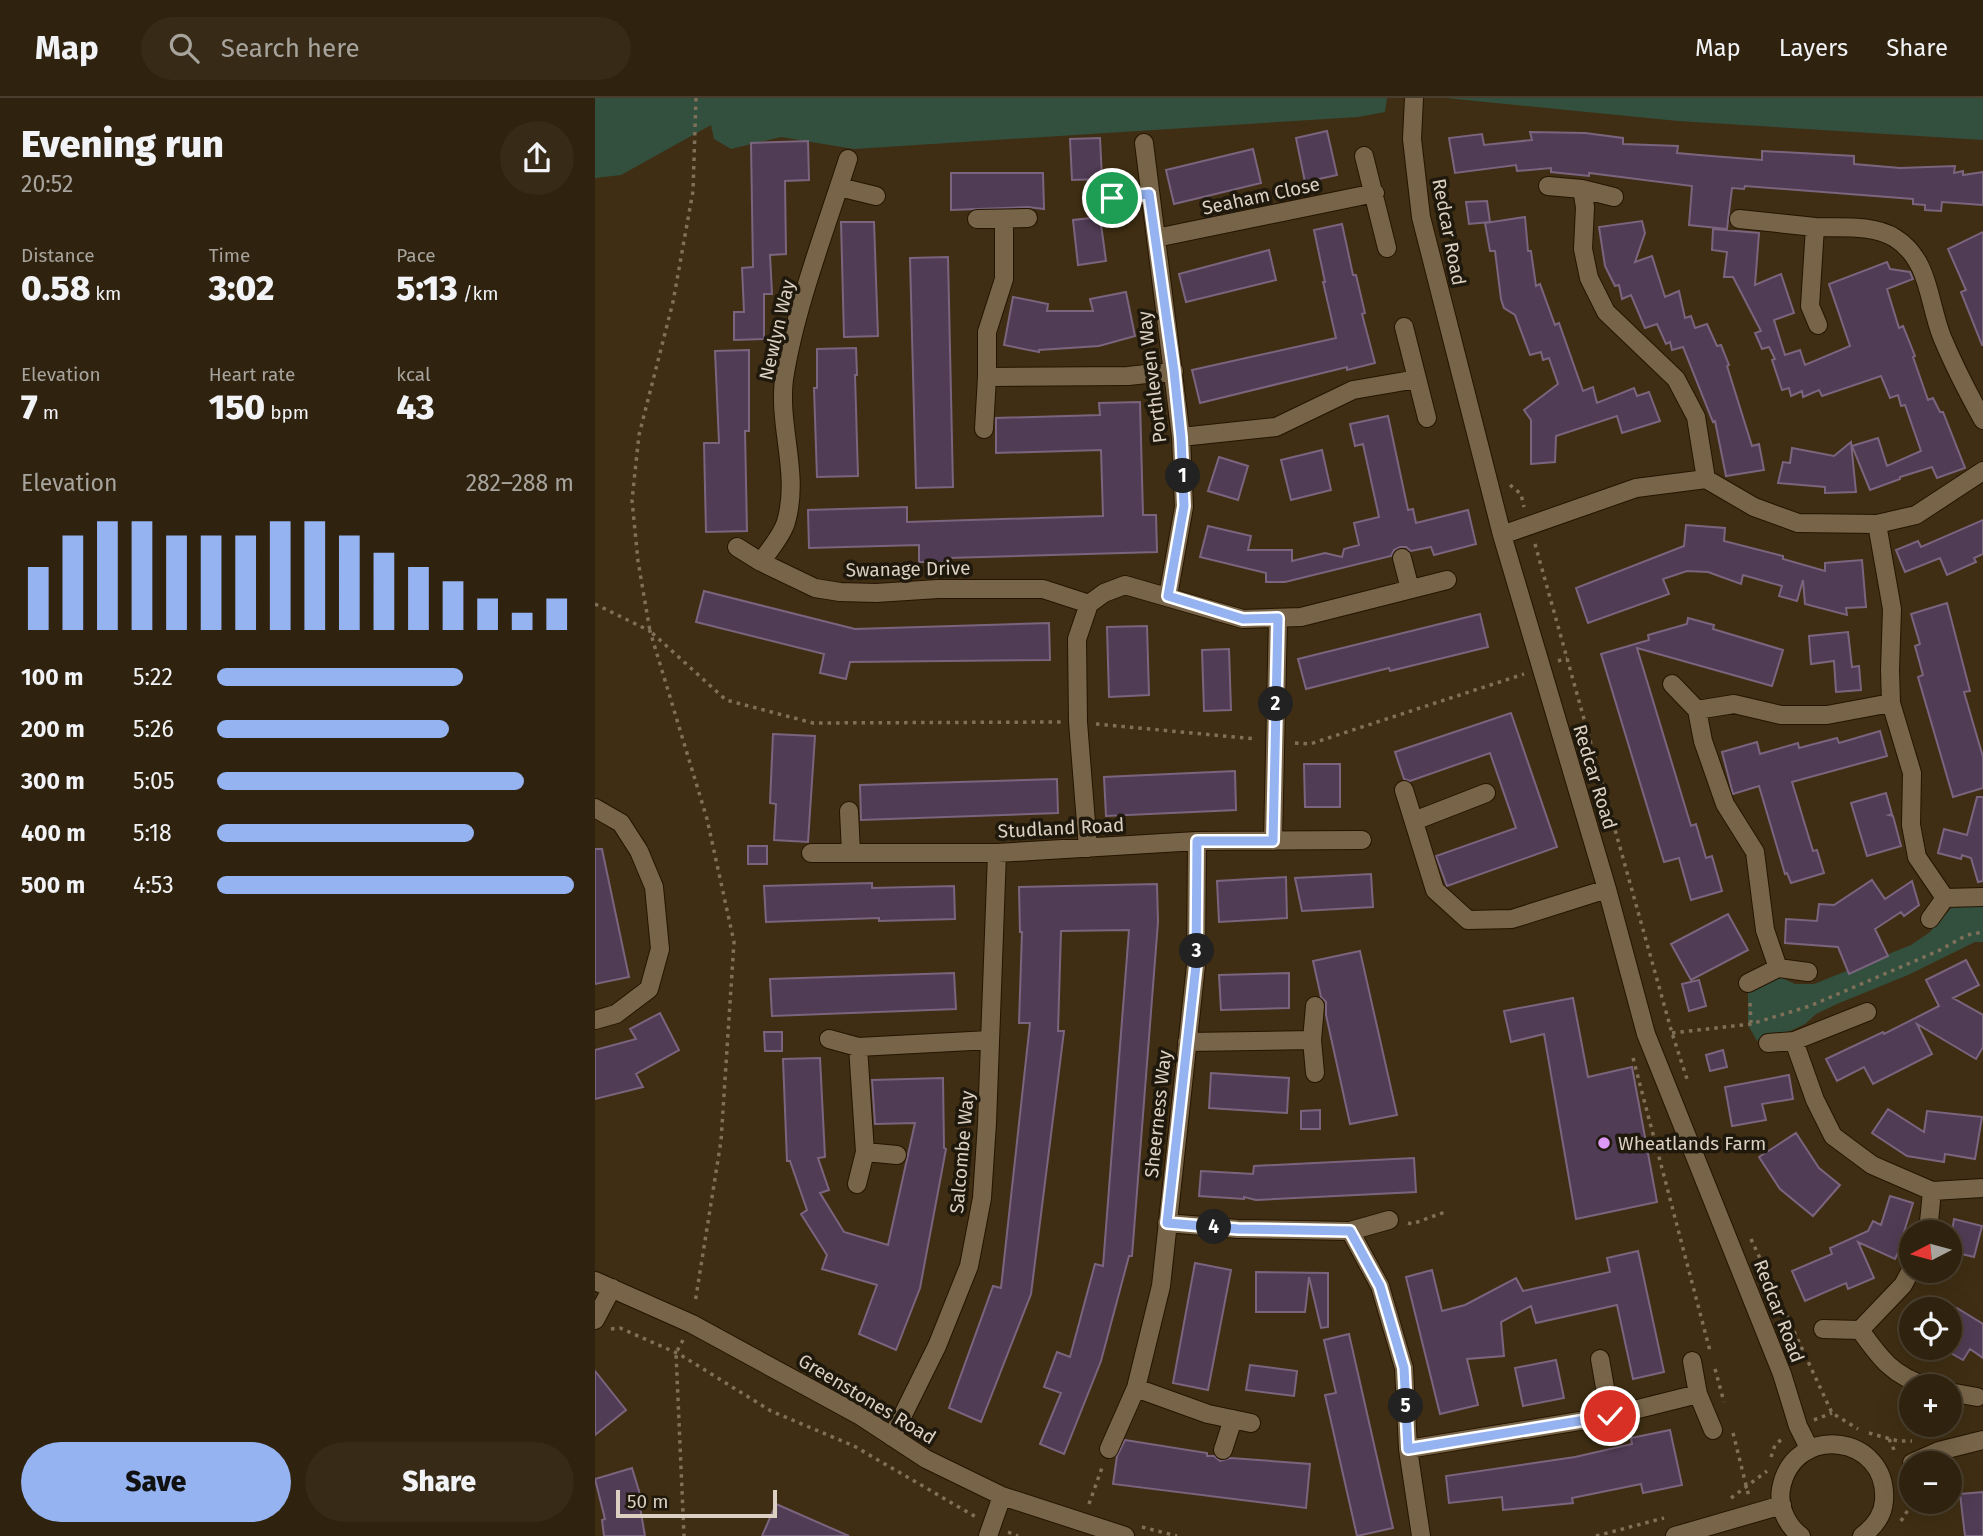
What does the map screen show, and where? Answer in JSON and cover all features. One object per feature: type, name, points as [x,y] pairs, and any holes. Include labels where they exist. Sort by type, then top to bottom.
[{"type":"street","name":"Redcar Road","points":[[1414,98],[1412,139],[1421,217],[1502,535],[1607,888],[1646,1034],[1782,1374],[1798,1426],[1809,1448]]},
{"type":"street","name":"Porthleven Way","points":[[1144,143],[1181,438],[1184,506],[1168,596]]},
{"type":"street","points":[[1364,156],[1387,248]]},
{"type":"street","name":"Newlyn Way","points":[[761,562],[786,524],[793,483],[785,432],[784,381],[799,314],[848,159]]},
{"type":"street","points":[[1548,186],[1582,189],[1614,197]]},
{"type":"street","points":[[839,187],[876,196]]},
{"type":"street","points":[[1582,189],[1585,207],[1583,249],[1589,278],[1606,312],[1676,379],[1696,417],[1706,479]]},
{"type":"street","name":"Seaham Close","points":[[1156,238],[1375,193]]},
{"type":"street","points":[[1112,198],[1149,194]]},
{"type":"street","points":[[977,219],[1028,218]]},
{"type":"street","points":[[984,429],[987,332],[1003,279],[1004,219]]},
{"type":"street","points":[[1738,219],[1881,231],[1908,248],[1919,262],[1926,279],[1937,324],[1954,365],[1983,420]]},
{"type":"street","points":[[1815,227],[1810,306],[1818,325]]},
{"type":"street","points":[[1404,327],[1427,418]]},
{"type":"street","points":[[987,377],[1128,376],[1174,371]]},
{"type":"street","points":[[1181,438],[1276,428],[1353,390],[1416,379]]},
{"type":"street","points":[[1502,535],[1636,488],[1706,479],[1754,507],[1798,523],[1877,524],[1916,515],[1983,471]]},
{"type":"street","points":[[1877,524],[1892,609],[1891,704],[1912,773],[1911,825],[1917,857],[1945,898]]},
{"type":"street","name":"Swanage Drive","points":[[737,547],[761,562],[815,588],[876,593],[938,589],[1043,589],[1089,604]]},
{"type":"street","points":[[1402,558],[1410,589]]},
{"type":"street","points":[[1088,848],[1078,722],[1077,639],[1089,604],[1104,593],[1125,584],[1243,619],[1301,617],[1447,580]]},
{"type":"street","points":[[1273,841],[1278,618]]},
{"type":"street","points":[[1672,684],[1697,710],[1703,741],[1725,804],[1755,852],[1765,930],[1778,968]]},
{"type":"street","points":[[1697,710],[1734,704],[1781,715],[1827,715],[1891,704]]},
{"type":"street","points":[[1403,790],[1435,890],[1468,920],[1512,919],[1607,888]]},
{"type":"street","points":[[1414,821],[1486,793]]},
{"type":"street","points":[[595,808],[621,823],[639,851],[654,887],[660,949],[649,989],[616,1014],[595,1020]]},
{"type":"street","points":[[849,811],[851,853]]},
{"type":"street","name":"Studland Road","points":[[811,853],[997,853],[1197,841],[1362,840]]},
{"type":"street","name":"Sheerness Way","points":[[1109,1449],[1136,1388],[1161,1286],[1196,965],[1197,841]]},
{"type":"street","name":"Salcombe Way","points":[[893,1437],[937,1346],[969,1266],[982,1198],[997,853]]},
{"type":"street","points":[[1945,898],[1983,897]]},
{"type":"street","points":[[1930,919],[1945,898]]},
{"type":"street","points":[[1748,983],[1778,968],[1808,972]]},
{"type":"street","points":[[1315,1006],[1311,1040],[1315,1073]]},
{"type":"street","points":[[1768,1044],[1794,1041],[1867,1012]]},
{"type":"street","points":[[829,1039],[858,1047],[990,1040]]},
{"type":"street","points":[[1187,1042],[1311,1040]]},
{"type":"street","points":[[1794,1041],[1815,1100],[1833,1136],[1872,1165],[1932,1191],[1983,1188]]},
{"type":"street","points":[[857,1184],[865,1152],[858,1047]]},
{"type":"street","points":[[865,1152],[897,1155]]},
{"type":"street","points":[[1929,1220],[1932,1191]]},
{"type":"street","points":[[1167,1223],[1262,1230],[1350,1231],[1389,1220]]},
{"type":"street","points":[[1350,1231],[1380,1286],[1404,1368],[1408,1449],[1421,1536]]},
{"type":"street","name":"Greenstones Road","points":[[595,1281],[692,1324],[859,1415],[926,1459],[1002,1496],[1125,1536]]},
{"type":"street","points":[[1823,1329],[1860,1330],[1904,1283]]},
{"type":"street","points":[[601,1325],[613,1288]]},
{"type":"street","points":[[1860,1330],[1883,1363],[1901,1374]]},
{"type":"street","points":[[1600,1359],[1610,1416]]},
{"type":"street","points":[[1692,1361],[1698,1394],[1713,1430]]},
{"type":"street","points":[[1136,1388],[1208,1414],[1251,1423]]},
{"type":"street","points":[[1408,1449],[1610,1416],[1698,1394]]},
{"type":"street","points":[[1962,1394],[1977,1396]]},
{"type":"street","points":[[1223,1450],[1233,1419]]},
{"type":"street","points":[[1938,1451],[1983,1440]]},
{"type":"street","points":[[1801,1536],[1788,1522],[1781,1505],[1784,1475],[1794,1460],[1809,1448],[1829,1443],[1849,1446],[1871,1459],[1881,1476],[1885,1490],[1883,1508],[1873,1528],[1862,1536]]},
{"type":"street","points":[[1881,1476],[1899,1468]]},
{"type":"street","points":[[990,1531],[1002,1496]]},
{"type":"street","points":[[1675,1536],[1781,1505]]},
{"type":"path","points":[[1483,460],[1521,494],[1672,1033],[1689,1084]]},
{"type":"path","points":[[595,604],[650,631],[707,819],[734,943],[722,1141],[692,1324],[676,1353],[684,1536]]},
{"type":"path","points":[[1672,1033],[1751,1024],[1810,1006],[1938,951],[1967,935],[1983,932]]},
{"type":"path","points":[[1748,983],[1751,1024],[1768,1044]]},
{"type":"path","points":[[1629,1046],[1711,1355]]},
{"type":"path","points":[[1389,1220],[1412,1224],[1445,1212]]},
{"type":"path","points":[[1751,1239],[1832,1413],[1861,1431],[1898,1441],[1919,1441]]},
{"type":"path","points":[[601,1325],[620,1328],[676,1353],[771,1411],[854,1446],[990,1531],[1018,1536]]},
{"type":"path","points":[[1715,1368],[1725,1407]]},
{"type":"path","points":[[1733,1433],[1747,1485]]},
{"type":"path","points":[[1084,1523],[1109,1449]]},
{"type":"path","points":[[1898,1526],[1906,1514]]},
{"type":"green space","points":[[595,98],[1387,98],[1385,112],[1358,117],[854,149],[781,137],[731,149],[714,139],[711,125],[621,175],[595,178]]},
{"type":"green space","points":[[1446,98],[1983,98],[1983,140],[1678,121]]},
{"type":"green space","points":[[1983,905],[1983,942],[1975,942],[1908,975],[1837,1004],[1786,1033],[1757,1041],[1748,1025],[1748,983],[1774,974],[1795,984],[1814,984],[1911,945],[1930,932],[1953,906]]},
{"type":"building","points":[[1327,131],[1337,175],[1305,182],[1296,138]]},
{"type":"building","points":[[1530,132],[1585,133],[1623,138],[1623,144],[1678,146],[1677,153],[1711,156],[1762,160],[1762,151],[1854,156],[1854,164],[1900,168],[1955,166],[1954,173],[1963,171],[1963,175],[1983,172],[1983,205],[1942,202],[1941,211],[1925,210],[1925,205],[1913,204],[1913,199],[1745,186],[1744,189],[1732,188],[1727,229],[1689,225],[1692,186],[1589,173],[1589,176],[1551,172],[1551,168],[1517,171],[1516,165],[1455,173],[1449,138],[1482,134],[1484,145],[1532,140]]},
{"type":"building","points":[[1100,138],[1102,179],[1072,180],[1070,139]]},
{"type":"building","points":[[808,141],[809,180],[785,181],[786,254],[770,255],[772,294],[764,294],[764,339],[734,340],[734,312],[744,312],[742,268],[753,267],[751,143]]},
{"type":"building","points":[[1253,149],[1261,183],[1174,204],[1166,170]]},
{"type":"building","points":[[951,173],[1043,173],[1044,209],[1028,207],[951,210]]},
{"type":"building","points":[[1487,201],[1490,222],[1469,224],[1466,202]]},
{"type":"building","points":[[1100,217],[1106,261],[1078,265],[1073,220]]},
{"type":"building","points":[[1525,217],[1528,251],[1531,251],[1536,286],[1540,284],[1555,325],[1559,323],[1583,391],[1593,387],[1597,403],[1634,388],[1637,396],[1649,392],[1660,421],[1622,433],[1617,416],[1556,436],[1555,462],[1531,464],[1531,420],[1524,410],[1558,384],[1549,358],[1543,360],[1541,352],[1530,355],[1515,315],[1504,308],[1495,251],[1490,251],[1485,223]]},
{"type":"building","points":[[1642,221],[1645,233],[1635,262],[1652,256],[1665,297],[1679,291],[1685,318],[1691,316],[1695,328],[1707,324],[1717,346],[1721,345],[1752,446],[1759,444],[1764,470],[1726,476],[1715,421],[1713,422],[1683,347],[1672,350],[1670,342],[1666,344],[1657,324],[1645,328],[1631,295],[1622,299],[1619,285],[1615,286],[1605,266],[1599,227]]},
{"type":"building","points":[[841,222],[874,222],[878,336],[844,337]]},
{"type":"building","points":[[1342,224],[1375,363],[1347,370],[1347,367],[1200,403],[1192,370],[1336,338],[1314,230]]},
{"type":"building","points":[[1713,229],[1759,233],[1755,285],[1781,274],[1794,313],[1774,320],[1785,355],[1800,350],[1805,365],[1850,346],[1829,284],[1887,262],[1890,269],[1910,272],[1913,279],[1887,289],[1899,328],[1903,326],[1915,356],[1913,357],[1928,400],[1933,398],[1940,412],[1943,412],[1965,468],[1937,478],[1932,467],[1870,490],[1852,446],[1878,438],[1887,466],[1921,451],[1905,405],[1901,406],[1898,395],[1890,398],[1881,376],[1822,396],[1819,390],[1803,397],[1802,391],[1791,396],[1789,388],[1782,390],[1772,360],[1775,359],[1769,347],[1762,349],[1755,333],[1761,331],[1733,277],[1724,277],[1727,252],[1712,250]]},
{"type":"building","points":[[1983,232],[1982,345],[1961,292],[1966,290],[1948,249]]},
{"type":"building","points":[[1269,250],[1276,280],[1186,302],[1179,274]]},
{"type":"building","points":[[948,257],[953,487],[916,488],[910,258]]},
{"type":"building","points":[[1126,292],[1135,336],[1099,346],[1039,352],[1004,345],[1013,297],[1048,304],[1047,311],[1093,311],[1090,299]]},
{"type":"building","points":[[856,348],[858,476],[817,477],[814,388],[817,388],[817,349]]},
{"type":"building","points":[[749,350],[749,431],[745,431],[747,531],[706,532],[704,443],[719,443],[715,351]]},
{"type":"building","points":[[1140,402],[1143,515],[1156,515],[1157,552],[947,558],[947,562],[919,562],[919,545],[809,548],[808,510],[907,507],[907,522],[1103,516],[1101,450],[996,453],[996,418],[1100,415],[1099,403]]},
{"type":"building","points":[[1388,416],[1408,510],[1413,509],[1416,523],[1468,510],[1476,544],[1434,555],[1431,547],[1411,551],[1400,547],[1394,550],[1391,556],[1285,582],[1266,582],[1266,573],[1200,557],[1208,526],[1251,536],[1248,550],[1292,550],[1292,561],[1325,553],[1342,557],[1344,549],[1359,545],[1354,523],[1379,517],[1363,444],[1355,446],[1350,424]]},
{"type":"building","points":[[1851,442],[1856,492],[1825,493],[1825,487],[1778,483],[1783,462],[1790,463],[1792,448],[1834,456]]},
{"type":"building","points":[[1322,450],[1331,490],[1291,500],[1281,460]]},
{"type":"building","points":[[1219,457],[1248,466],[1238,500],[1208,491]]},
{"type":"building","points":[[1983,520],[1983,554],[1974,558],[1976,562],[1947,575],[1940,558],[1905,572],[1896,550],[1918,541],[1921,547]]},
{"type":"building","points":[[1686,525],[1725,528],[1724,541],[1783,556],[1783,559],[1825,571],[1825,563],[1862,560],[1866,607],[1846,608],[1847,615],[1805,604],[1803,580],[1797,601],[1779,596],[1782,586],[1743,575],[1741,584],[1708,572],[1687,571],[1663,579],[1669,594],[1588,623],[1576,588],[1684,546]]},
{"type":"building","points":[[704,591],[855,629],[1049,623],[1050,660],[850,662],[846,679],[820,673],[824,654],[696,622]]},
{"type":"building","points":[[1947,603],[1970,691],[1964,692],[1983,757],[1983,788],[1953,797],[1918,677],[1923,675],[1915,646],[1920,644],[1911,614]]},
{"type":"building","points":[[1480,614],[1488,647],[1306,689],[1298,659]]},
{"type":"building","points":[[1688,618],[1714,625],[1713,629],[1783,650],[1772,686],[1637,648],[1691,826],[1696,824],[1706,858],[1712,856],[1722,891],[1691,900],[1679,858],[1664,862],[1601,654],[1649,640],[1648,635],[1687,624]]},
{"type":"building","points":[[1147,626],[1149,695],[1109,697],[1107,627]]},
{"type":"building","points":[[1848,632],[1852,667],[1859,666],[1861,690],[1836,692],[1834,661],[1811,664],[1809,636]]},
{"type":"building","points":[[1229,649],[1231,710],[1204,711],[1202,650]]},
{"type":"building","points":[[1511,713],[1557,847],[1447,886],[1436,856],[1516,828],[1490,753],[1410,781],[1404,779],[1395,752]]},
{"type":"building","points":[[1880,731],[1887,756],[1792,782],[1813,851],[1817,850],[1824,873],[1791,883],[1787,873],[1785,874],[1759,786],[1733,794],[1722,752],[1757,742],[1760,754],[1798,743],[1799,748],[1837,738],[1839,743]]},
{"type":"building","points":[[773,734],[815,736],[808,842],[774,840],[776,804],[770,803]]},
{"type":"building","points":[[1304,764],[1340,764],[1340,807],[1305,807]]},
{"type":"building","points":[[1235,771],[1236,810],[1106,816],[1104,777]]},
{"type":"building","points":[[1057,779],[1058,813],[861,820],[860,785]]},
{"type":"building","points":[[1886,793],[1892,814],[1889,815],[1893,816],[1901,846],[1867,856],[1851,803]]},
{"type":"building","points":[[1977,797],[1983,797],[1983,881],[1978,882],[1971,858],[1962,855],[1961,859],[1938,853],[1944,829],[1967,835]]},
{"type":"building","points":[[748,846],[767,846],[767,864],[748,864]]},
{"type":"building","points":[[595,849],[602,849],[629,977],[595,984]]},
{"type":"building","points":[[1371,874],[1373,907],[1302,911],[1295,878]]},
{"type":"building","points":[[1286,877],[1287,918],[1219,922],[1217,881]]},
{"type":"building","points":[[1872,880],[1885,899],[1912,881],[1919,905],[1904,916],[1901,912],[1875,929],[1888,956],[1849,974],[1838,947],[1785,943],[1786,919],[1817,921],[1819,904],[1834,905]]},
{"type":"building","points":[[872,883],[872,888],[954,886],[955,919],[879,921],[879,918],[766,922],[764,886]]},
{"type":"building","points":[[1157,884],[1158,922],[1132,1256],[1129,1256],[1101,1361],[1064,1454],[1040,1444],[1061,1393],[1044,1387],[1057,1352],[1070,1357],[1095,1264],[1103,1266],[1129,930],[1061,931],[1058,1031],[1064,1031],[1031,1294],[981,1422],[949,1408],[993,1286],[1001,1288],[1030,1023],[1019,1023],[1022,932],[1019,887]]},
{"type":"building","points":[[1728,914],[1748,950],[1691,980],[1671,944]]},
{"type":"building","points":[[1360,951],[1397,1115],[1350,1124],[1326,1015],[1326,1002],[1321,997],[1313,961]]},
{"type":"building","points":[[1966,960],[1979,985],[1953,998],[1983,1015],[1983,1047],[1976,1059],[1917,1024],[1932,1054],[1873,1084],[1864,1067],[1837,1081],[1826,1059],[1939,1006],[1926,980]]},
{"type":"building","points":[[954,973],[956,1009],[772,1016],[770,979]]},
{"type":"building","points":[[1289,973],[1289,1008],[1221,1010],[1219,975]]},
{"type":"building","points":[[1699,980],[1706,1006],[1689,1011],[1682,984]]},
{"type":"building","name":"Wheatlands Farm","points":[[1573,998],[1588,1077],[1632,1067],[1657,1202],[1576,1219],[1544,1034],[1511,1042],[1504,1011]]},
{"type":"building","points":[[660,1013],[679,1050],[636,1074],[643,1087],[595,1099],[595,1050],[636,1039],[630,1029]]},
{"type":"building","points":[[764,1032],[782,1032],[782,1051],[765,1051]]},
{"type":"building","points":[[1723,1050],[1727,1067],[1710,1071],[1706,1055]]},
{"type":"building","points":[[820,1058],[825,1157],[818,1158],[829,1190],[820,1193],[844,1232],[888,1245],[915,1123],[875,1124],[872,1080],[943,1078],[946,1149],[920,1288],[896,1350],[859,1334],[877,1285],[822,1269],[827,1255],[801,1214],[807,1210],[790,1161],[787,1161],[783,1059]]},
{"type":"building","points":[[1211,1073],[1289,1078],[1287,1113],[1209,1108]]},
{"type":"building","points":[[1789,1075],[1793,1099],[1762,1104],[1766,1120],[1732,1126],[1725,1087]]},
{"type":"building","points":[[1888,1109],[1924,1132],[1927,1111],[1982,1117],[1975,1159],[1945,1154],[1944,1162],[1907,1156],[1872,1133]]},
{"type":"building","points":[[1320,1110],[1320,1129],[1301,1129],[1301,1111]]},
{"type":"building","points":[[1796,1133],[1819,1168],[1840,1185],[1813,1216],[1780,1189],[1759,1157]]},
{"type":"building","points":[[1414,1158],[1416,1192],[1256,1200],[1244,1197],[1199,1196],[1201,1171],[1253,1174],[1254,1166]]},
{"type":"building","points":[[1890,1196],[1913,1203],[1908,1220],[1899,1220],[1899,1251],[1895,1259],[1858,1242],[1874,1278],[1848,1289],[1846,1283],[1805,1301],[1792,1271],[1832,1254],[1830,1248],[1868,1231],[1873,1221],[1881,1225]]},
{"type":"building","points":[[1962,1221],[1982,1226],[1974,1257],[1962,1254]]},
{"type":"building","points":[[1638,1251],[1664,1372],[1633,1379],[1617,1305],[1536,1323],[1531,1306],[1501,1322],[1504,1356],[1467,1359],[1478,1405],[1440,1414],[1406,1277],[1432,1270],[1442,1311],[1465,1305],[1516,1278],[1523,1291],[1610,1272],[1607,1258]]},
{"type":"building","points":[[1195,1263],[1231,1270],[1208,1390],[1173,1383]]},
{"type":"building","points":[[1256,1272],[1328,1273],[1328,1327],[1321,1328],[1309,1277],[1305,1312],[1256,1312]]},
{"type":"building","points":[[1962,1311],[1983,1324],[1983,1358],[1970,1349],[1963,1360]]},
{"type":"building","points":[[1349,1334],[1393,1528],[1357,1536],[1325,1395],[1336,1393],[1324,1340]]},
{"type":"building","points":[[1556,1360],[1564,1398],[1523,1406],[1515,1368]]},
{"type":"building","points":[[1250,1365],[1297,1371],[1294,1396],[1246,1390]]},
{"type":"building","points":[[595,1371],[626,1410],[595,1435]]},
{"type":"building","points":[[1670,1430],[1682,1485],[1643,1493],[1641,1484],[1572,1498],[1573,1503],[1503,1510],[1502,1497],[1449,1503],[1446,1476],[1575,1457],[1632,1444],[1631,1438]]},
{"type":"building","points":[[1125,1440],[1207,1453],[1207,1456],[1214,1456],[1220,1461],[1231,1458],[1310,1464],[1306,1508],[1113,1484],[1117,1456]]},
{"type":"building","points":[[632,1468],[642,1501],[639,1501],[645,1536],[604,1536],[602,1520],[605,1519],[595,1479]]},
{"type":"building","points":[[1983,1492],[1983,1536],[1965,1536],[1962,1494]]},
{"type":"building","points":[[776,1504],[849,1536],[762,1536]]},
{"type":"place","name":"Wheatlands Farm","points":[[1604,1143]]},
{"type":"route","points":[[1112,198],[1149,194],[1156,238],[1174,371],[1184,506],[1168,596],[1243,619],[1278,618],[1273,841],[1197,841],[1196,965],[1167,1223],[1298,1232],[1350,1231],[1380,1286],[1404,1368],[1408,1449],[1610,1416]]}]
